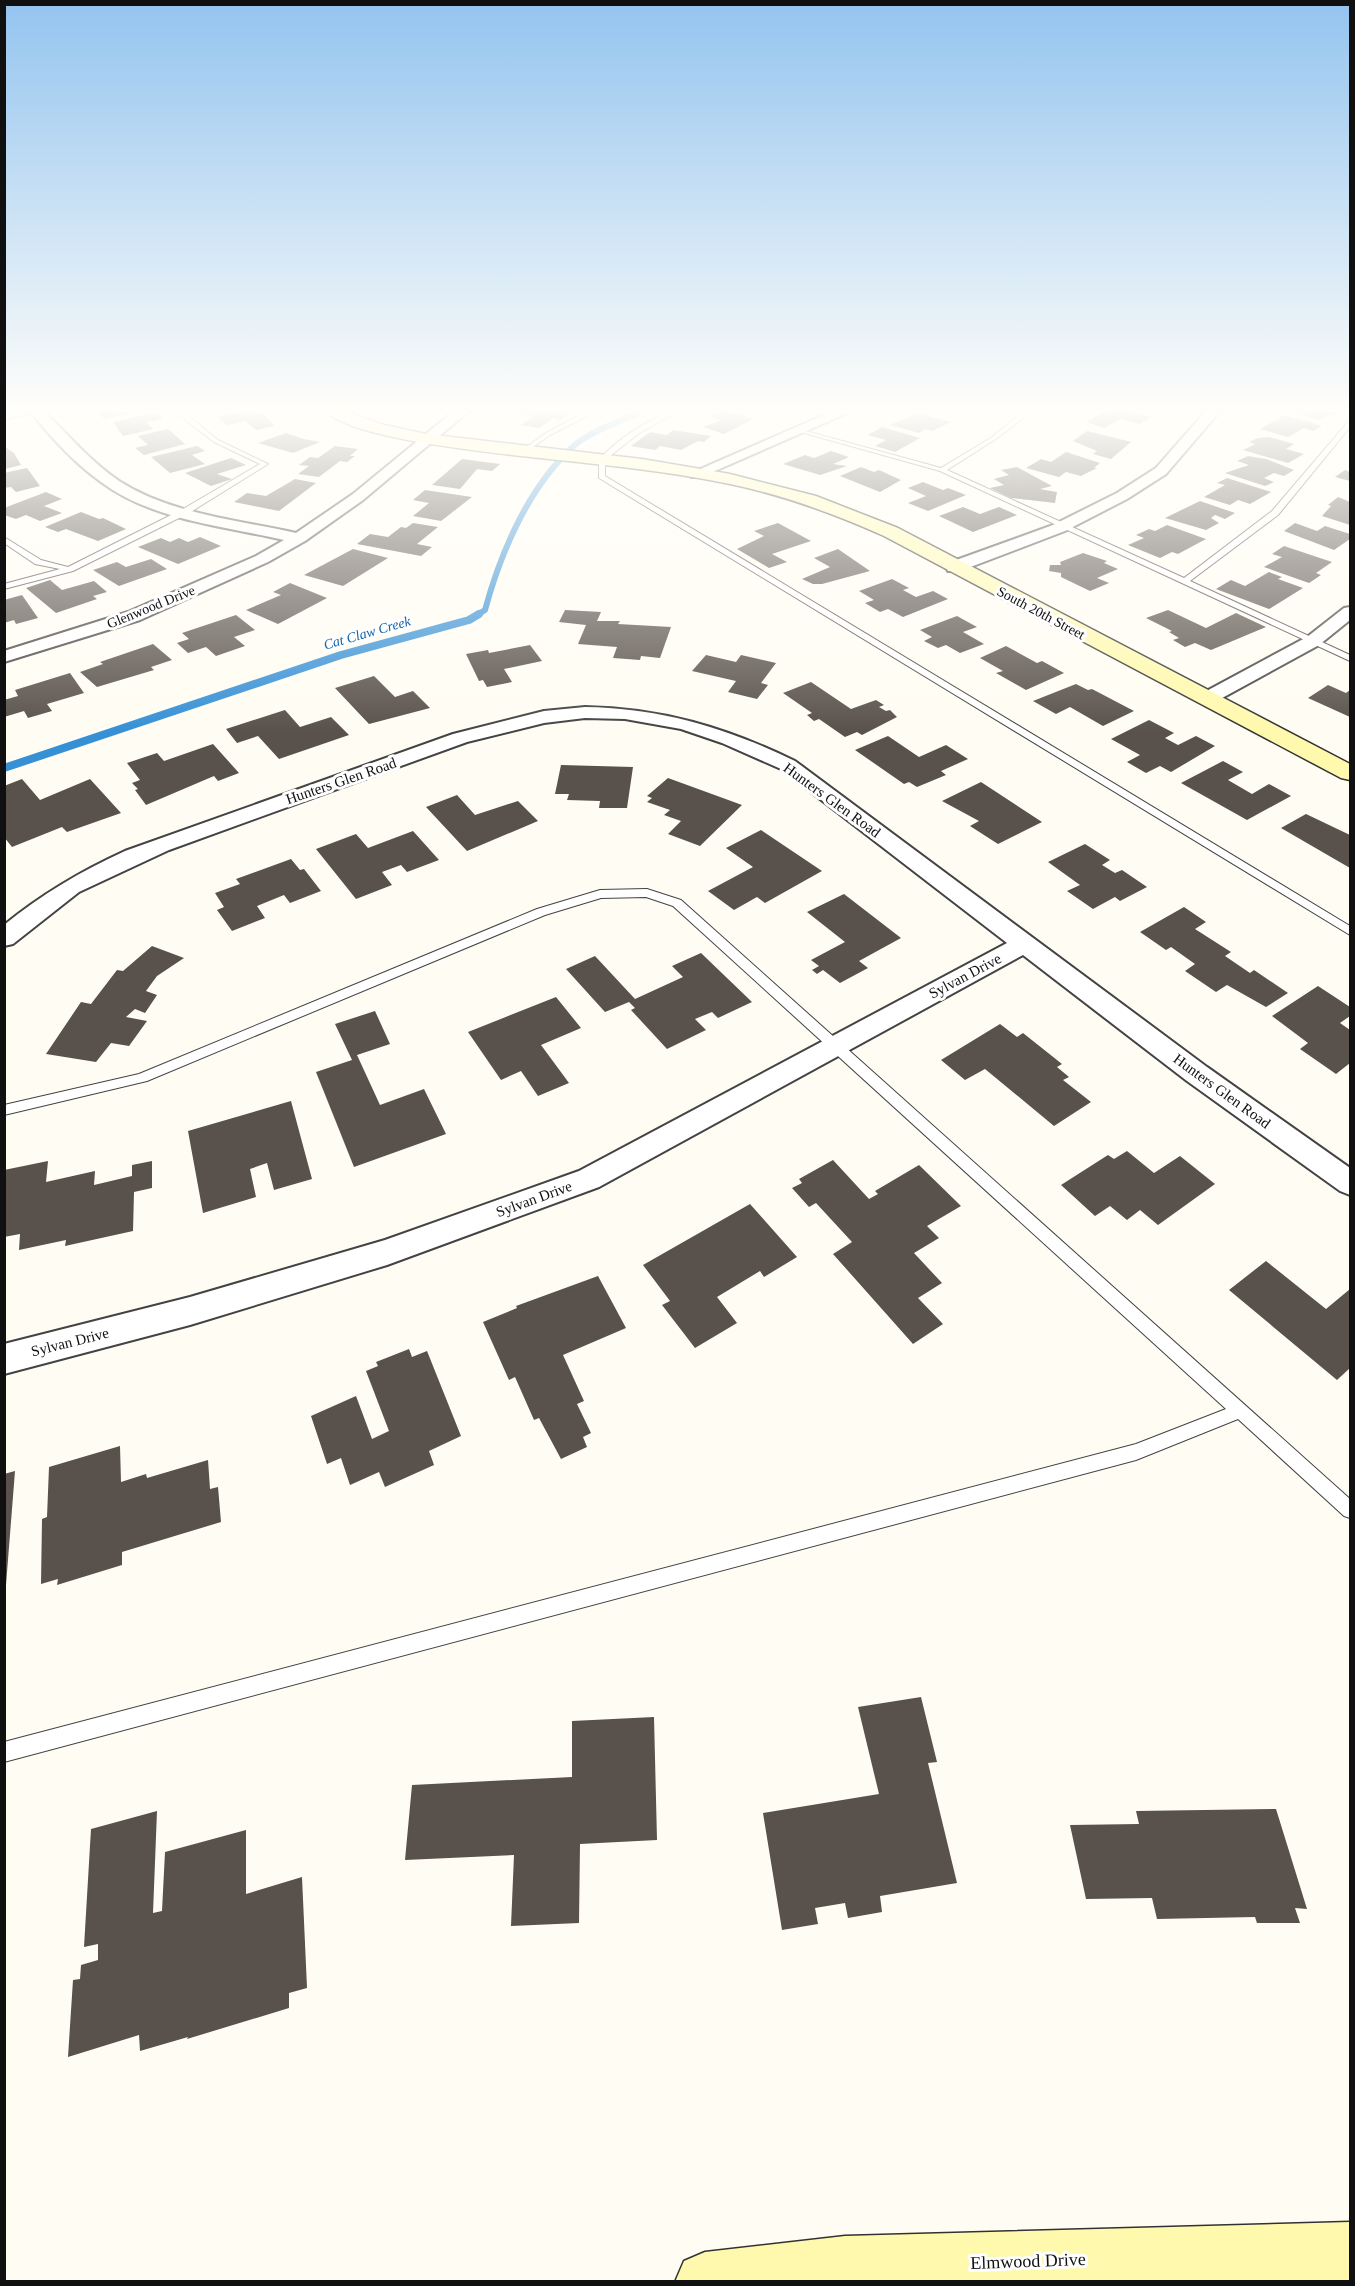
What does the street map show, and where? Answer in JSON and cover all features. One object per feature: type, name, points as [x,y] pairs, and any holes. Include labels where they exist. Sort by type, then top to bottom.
[{"type":"street","points":[[214,518],[299,538]]},
{"type":"street","name":"Glenwood Drive","points":[[4,657],[134,616],[262,559],[328,518]]},
{"type":"street","name":"South 20th Street","points":[[858,518],[891,532],[1350,773]]},
{"type":"street","points":[[954,567],[1079,518]]},
{"type":"street","points":[[1206,699],[1313,641],[1350,612]]},
{"type":"street","name":"Hunters Glen Road","points":[[4,938],[80,882],[126,860],[248,814],[495,728],[575,714],[624,713],[691,727],[752,747],[788,765],[1197,1074],[1350,1183]]},
{"type":"street","name":"Sylvan Drive","points":[[4,1359],[190,1311],[387,1252],[589,1179],[1026,944]]},
{"type":"street","name":"Elmwood Drive","points":[[705,2282],[845,2266],[1350,2252]]},
{"type":"lane","points":[[4,587],[70,569],[173,518]]},
{"type":"lane","points":[[668,518],[1350,931]]},
{"type":"lane","points":[[1049,518],[1350,658]]},
{"type":"lane","points":[[1185,581],[1269,518]]},
{"type":"lane","points":[[4,539],[38,562],[70,569]]},
{"type":"lane","points":[[4,1110],[142,1078],[541,912],[600,894],[647,893],[677,903],[1350,1510]]},
{"type":"lane","points":[[4,1752],[1137,1452],[1240,1411]]},
{"type":"building","points":[[32,518],[49,518],[40,521]]},
{"type":"building","points":[[67,518],[96,518],[103,518],[126,529],[98,541],[66,529],[58,532],[45,527]]},
{"type":"building","points":[[422,518],[445,518],[441,521]]},
{"type":"building","points":[[943,518],[1010,518],[973,532]]},
{"type":"building","points":[[1165,518],[1211,518],[1219,523],[1206,530]]},
{"type":"building","points":[[1327,518],[1350,518],[1350,525]]},
{"type":"building","points":[[413,523],[438,527],[417,544],[432,547],[421,556],[357,544],[370,534],[388,537],[401,527],[406,528]]},
{"type":"building","points":[[778,523],[811,541],[772,554],[787,562],[769,568],[737,549],[764,536],[754,531]]},
{"type":"building","points":[[1295,523],[1317,531],[1325,526],[1350,534],[1350,539],[1334,550],[1284,531]]},
{"type":"building","points":[[1167,525],[1206,539],[1178,554],[1172,552],[1160,558],[1128,545],[1144,538],[1136,535],[1149,529],[1155,531]]},
{"type":"building","points":[[200,537],[221,546],[178,564],[138,547],[161,538],[170,542],[179,538],[188,542]]},
{"type":"building","points":[[1284,546],[1332,562],[1316,573],[1321,575],[1309,583],[1264,567],[1282,557],[1272,554]]},
{"type":"building","points":[[353,549],[388,558],[343,586],[304,575]]},
{"type":"building","points":[[838,549],[870,571],[822,584],[813,584],[802,579],[830,567],[814,558]]},
{"type":"building","points":[[1083,553],[1107,561],[1104,563],[1118,569],[1097,578],[1109,583],[1090,591],[1061,577],[1061,573],[1049,571],[1050,565],[1061,565],[1060,562]]},
{"type":"building","points":[[151,559],[167,569],[119,586],[93,570],[117,562],[126,567]]},
{"type":"building","points":[[1269,572],[1282,577],[1278,579],[1303,588],[1269,609],[1216,589],[1231,580],[1245,586]]},
{"type":"building","points":[[892,579],[909,588],[903,590],[916,597],[933,591],[948,599],[903,617],[888,609],[880,612],[865,603],[874,600],[859,591]]},
{"type":"building","points":[[50,580],[62,590],[94,581],[107,592],[93,596],[97,599],[56,613],[26,588]]},
{"type":"building","points":[[290,583],[327,598],[278,624],[246,610],[281,595],[273,592]]},
{"type":"building","points":[[22,595],[38,618],[16,624],[14,620],[4,623],[4,600]]},
{"type":"building","points":[[565,610],[601,612],[597,621],[620,621],[618,624],[671,627],[660,658],[641,656],[640,660],[613,658],[617,647],[578,644],[586,625],[559,622]]},
{"type":"building","points":[[1168,610],[1206,628],[1236,613],[1266,627],[1211,650],[1195,643],[1185,647],[1173,640],[1179,638],[1169,632],[1172,631],[1146,618]]},
{"type":"building","points":[[236,615],[255,630],[234,637],[245,646],[216,656],[206,647],[188,653],[177,643],[189,639],[182,633]]},
{"type":"building","points":[[957,616],[977,627],[963,632],[984,644],[960,653],[946,645],[938,648],[924,641],[932,637],[920,630]]},
{"type":"building","points":[[153,644],[172,660],[151,667],[154,670],[97,687],[80,672],[103,664],[100,662]]},
{"type":"building","points":[[530,645],[542,661],[504,669],[512,682],[487,687],[483,680],[479,681],[466,654],[488,650],[489,653]]},
{"type":"building","points":[[1006,646],[1037,663],[1042,661],[1064,673],[1026,690],[996,673],[1003,671],[980,658]]},
{"type":"building","points":[[706,655],[736,662],[741,655],[776,663],[761,683],[768,685],[757,699],[728,692],[736,681],[692,671]]},
{"type":"building","points":[[70,673],[84,693],[47,704],[52,711],[28,718],[24,711],[4,717],[4,700],[18,696],[15,690]]},
{"type":"building","points":[[374,676],[395,697],[413,691],[430,708],[369,724],[335,688]]},
{"type":"building","points":[[811,682],[851,709],[876,700],[884,705],[879,707],[886,711],[890,710],[897,717],[862,735],[857,732],[845,737],[819,719],[814,721],[807,715],[812,713],[783,693]]},
{"type":"building","points":[[1076,684],[1088,690],[1092,689],[1134,711],[1103,726],[1070,707],[1056,714],[1033,701]]},
{"type":"building","points":[[1328,685],[1346,693],[1350,690],[1350,717],[1308,698]]},
{"type":"building","points":[[285,710],[300,727],[331,717],[349,735],[279,759],[258,736],[237,743],[226,729]]},
{"type":"building","points":[[1149,720],[1174,733],[1165,738],[1178,745],[1196,736],[1215,746],[1171,772],[1160,766],[1146,773],[1127,762],[1140,755],[1111,739]]},
{"type":"building","points":[[888,736],[919,757],[946,745],[968,759],[941,771],[946,775],[917,787],[909,782],[904,784],[855,750]]},
{"type":"building","points":[[213,744],[239,773],[218,781],[214,776],[146,805],[135,790],[138,789],[132,783],[140,780],[127,763],[157,753],[164,761]]},
{"type":"building","points":[[1223,761],[1243,772],[1228,780],[1252,794],[1269,784],[1291,796],[1247,820],[1181,783]]},
{"type":"building","points":[[561,765],[633,767],[627,808],[599,808],[600,801],[567,800],[569,794],[555,794]]},
{"type":"building","points":[[668,778],[742,805],[700,846],[668,834],[681,821],[664,815],[670,810],[647,802],[652,798],[647,796]]},
{"type":"building","points":[[22,779],[40,800],[90,779],[121,813],[67,832],[62,827],[12,847],[4,837],[4,786]]},
{"type":"building","points":[[981,782],[1042,822],[998,844],[970,826],[979,821],[942,801]]},
{"type":"building","points":[[457,795],[475,815],[518,801],[538,821],[467,851],[426,807]]},
{"type":"building","points":[[1306,814],[1350,835],[1350,868],[1281,828]]},
{"type":"building","points":[[761,830],[822,871],[765,903],[757,897],[734,910],[708,891],[753,867],[726,848]]},
{"type":"building","points":[[413,831],[439,860],[407,872],[401,865],[382,872],[392,885],[356,899],[316,849],[356,834],[368,848]]},
{"type":"building","points":[[1085,844],[1110,860],[1102,865],[1115,873],[1122,870],[1147,887],[1120,901],[1115,897],[1093,909],[1067,891],[1080,885],[1048,862]]},
{"type":"building","points":[[291,859],[300,870],[304,869],[321,891],[290,903],[284,895],[257,906],[265,918],[232,931],[217,910],[224,907],[215,893],[240,884],[236,879]]},
{"type":"building","points":[[844,894],[901,938],[859,961],[868,968],[840,983],[823,970],[817,974],[812,970],[819,966],[811,960],[845,942],[807,912]]},
{"type":"building","points":[[1184,907],[1206,922],[1195,929],[1231,952],[1225,956],[1250,973],[1254,970],[1288,993],[1266,1007],[1227,985],[1216,992],[1185,971],[1195,964],[1171,947],[1166,950],[1140,932]]},
{"type":"building","points":[[152,946],[184,958],[157,976],[146,991],[157,995],[145,1013],[135,1009],[126,1017],[147,1021],[129,1046],[111,1043],[96,1062],[46,1054],[81,1002],[91,1004],[117,970],[123,971]]},
{"type":"building","points":[[701,953],[752,1002],[718,1018],[712,1012],[695,1019],[706,1030],[667,1049],[631,1010],[635,1008],[629,1002],[605,1012],[566,969],[595,956],[635,999],[683,977],[672,966]]},
{"type":"building","points":[[1318,986],[1350,1007],[1350,1016],[1340,1023],[1350,1030],[1350,1063],[1336,1074],[1300,1049],[1308,1043],[1272,1016]]},
{"type":"building","points":[[556,997],[581,1028],[541,1045],[569,1083],[538,1096],[521,1071],[501,1080],[468,1032]]},
{"type":"building","points":[[375,1011],[390,1044],[357,1055],[380,1105],[424,1089],[446,1134],[354,1167],[316,1072],[352,1060],[335,1024]]},
{"type":"building","points":[[1000,1024],[1017,1037],[1023,1033],[1062,1064],[1057,1067],[1069,1077],[1063,1080],[1091,1102],[1054,1126],[985,1069],[965,1080],[941,1060]]},
{"type":"building","points":[[291,1101],[312,1179],[274,1190],[267,1163],[250,1169],[256,1197],[203,1213],[188,1131]]},
{"type":"building","points":[[1127,1151],[1154,1173],[1180,1156],[1215,1184],[1158,1225],[1140,1210],[1127,1220],[1110,1206],[1095,1216],[1061,1185],[1108,1155],[1114,1159]]},
{"type":"building","points":[[833,1160],[869,1199],[878,1194],[875,1191],[919,1165],[961,1206],[927,1226],[939,1238],[914,1253],[942,1283],[918,1298],[943,1324],[913,1344],[833,1254],[852,1242],[816,1203],[809,1207],[792,1188],[802,1183],[799,1179]]},
{"type":"building","points":[[48,1161],[46,1182],[95,1171],[94,1185],[132,1176],[132,1165],[152,1161],[152,1188],[134,1192],[133,1231],[65,1246],[66,1240],[19,1250],[20,1234],[4,1237],[4,1170]]},
{"type":"building","points":[[750,1204],[797,1257],[764,1277],[760,1271],[717,1297],[737,1323],[695,1348],[662,1305],[670,1301],[643,1265]]},
{"type":"building","points":[[1266,1261],[1326,1309],[1350,1289],[1350,1368],[1337,1380],[1229,1290]]},
{"type":"building","points":[[598,1276],[626,1328],[563,1355],[584,1401],[577,1404],[591,1433],[583,1437],[587,1447],[561,1459],[539,1418],[534,1420],[515,1377],[509,1380],[483,1322],[517,1308],[516,1306]]},
{"type":"building","points":[[409,1349],[412,1357],[427,1351],[461,1436],[429,1451],[434,1465],[385,1487],[379,1472],[350,1485],[341,1458],[327,1464],[311,1416],[356,1396],[372,1439],[389,1431],[366,1371],[378,1366],[376,1362]]},
{"type":"building","points":[[120,1446],[121,1482],[146,1474],[147,1478],[208,1460],[210,1489],[218,1487],[221,1522],[122,1552],[122,1565],[57,1585],[58,1579],[41,1584],[42,1519],[47,1517],[49,1467]]},
{"type":"building","points":[[15,1471],[6,1585],[4,1585],[4,1474]]},
{"type":"building","points":[[921,1697],[937,1762],[928,1763],[957,1883],[880,1896],[882,1912],[848,1918],[845,1903],[815,1908],[818,1924],[782,1930],[763,1813],[879,1794],[858,1707]]},
{"type":"building","points":[[654,1717],[657,1840],[580,1844],[579,1923],[511,1926],[514,1855],[405,1860],[412,1785],[572,1777],[572,1721]]},
{"type":"building","points":[[1276,1809],[1307,1909],[1295,1908],[1300,1923],[1257,1923],[1255,1917],[1157,1919],[1152,1898],[1086,1899],[1070,1825],[1139,1824],[1136,1811]]},
{"type":"building","points":[[157,1811],[153,1913],[162,1911],[165,1852],[246,1830],[246,1894],[302,1877],[307,1988],[289,1993],[289,2008],[187,2039],[188,2037],[140,2051],[139,2035],[68,2057],[73,1980],[80,1979],[81,1965],[98,1960],[98,1944],[84,1947],[91,1829]]},
{"type":"waterway","name":"Cat Claw Creek","points":[[477,615],[485,610],[500,565],[520,518]]},
{"type":"waterway","name":"Cat Claw Creek","points":[[4,768],[341,655],[469,620],[479,614]]}]
